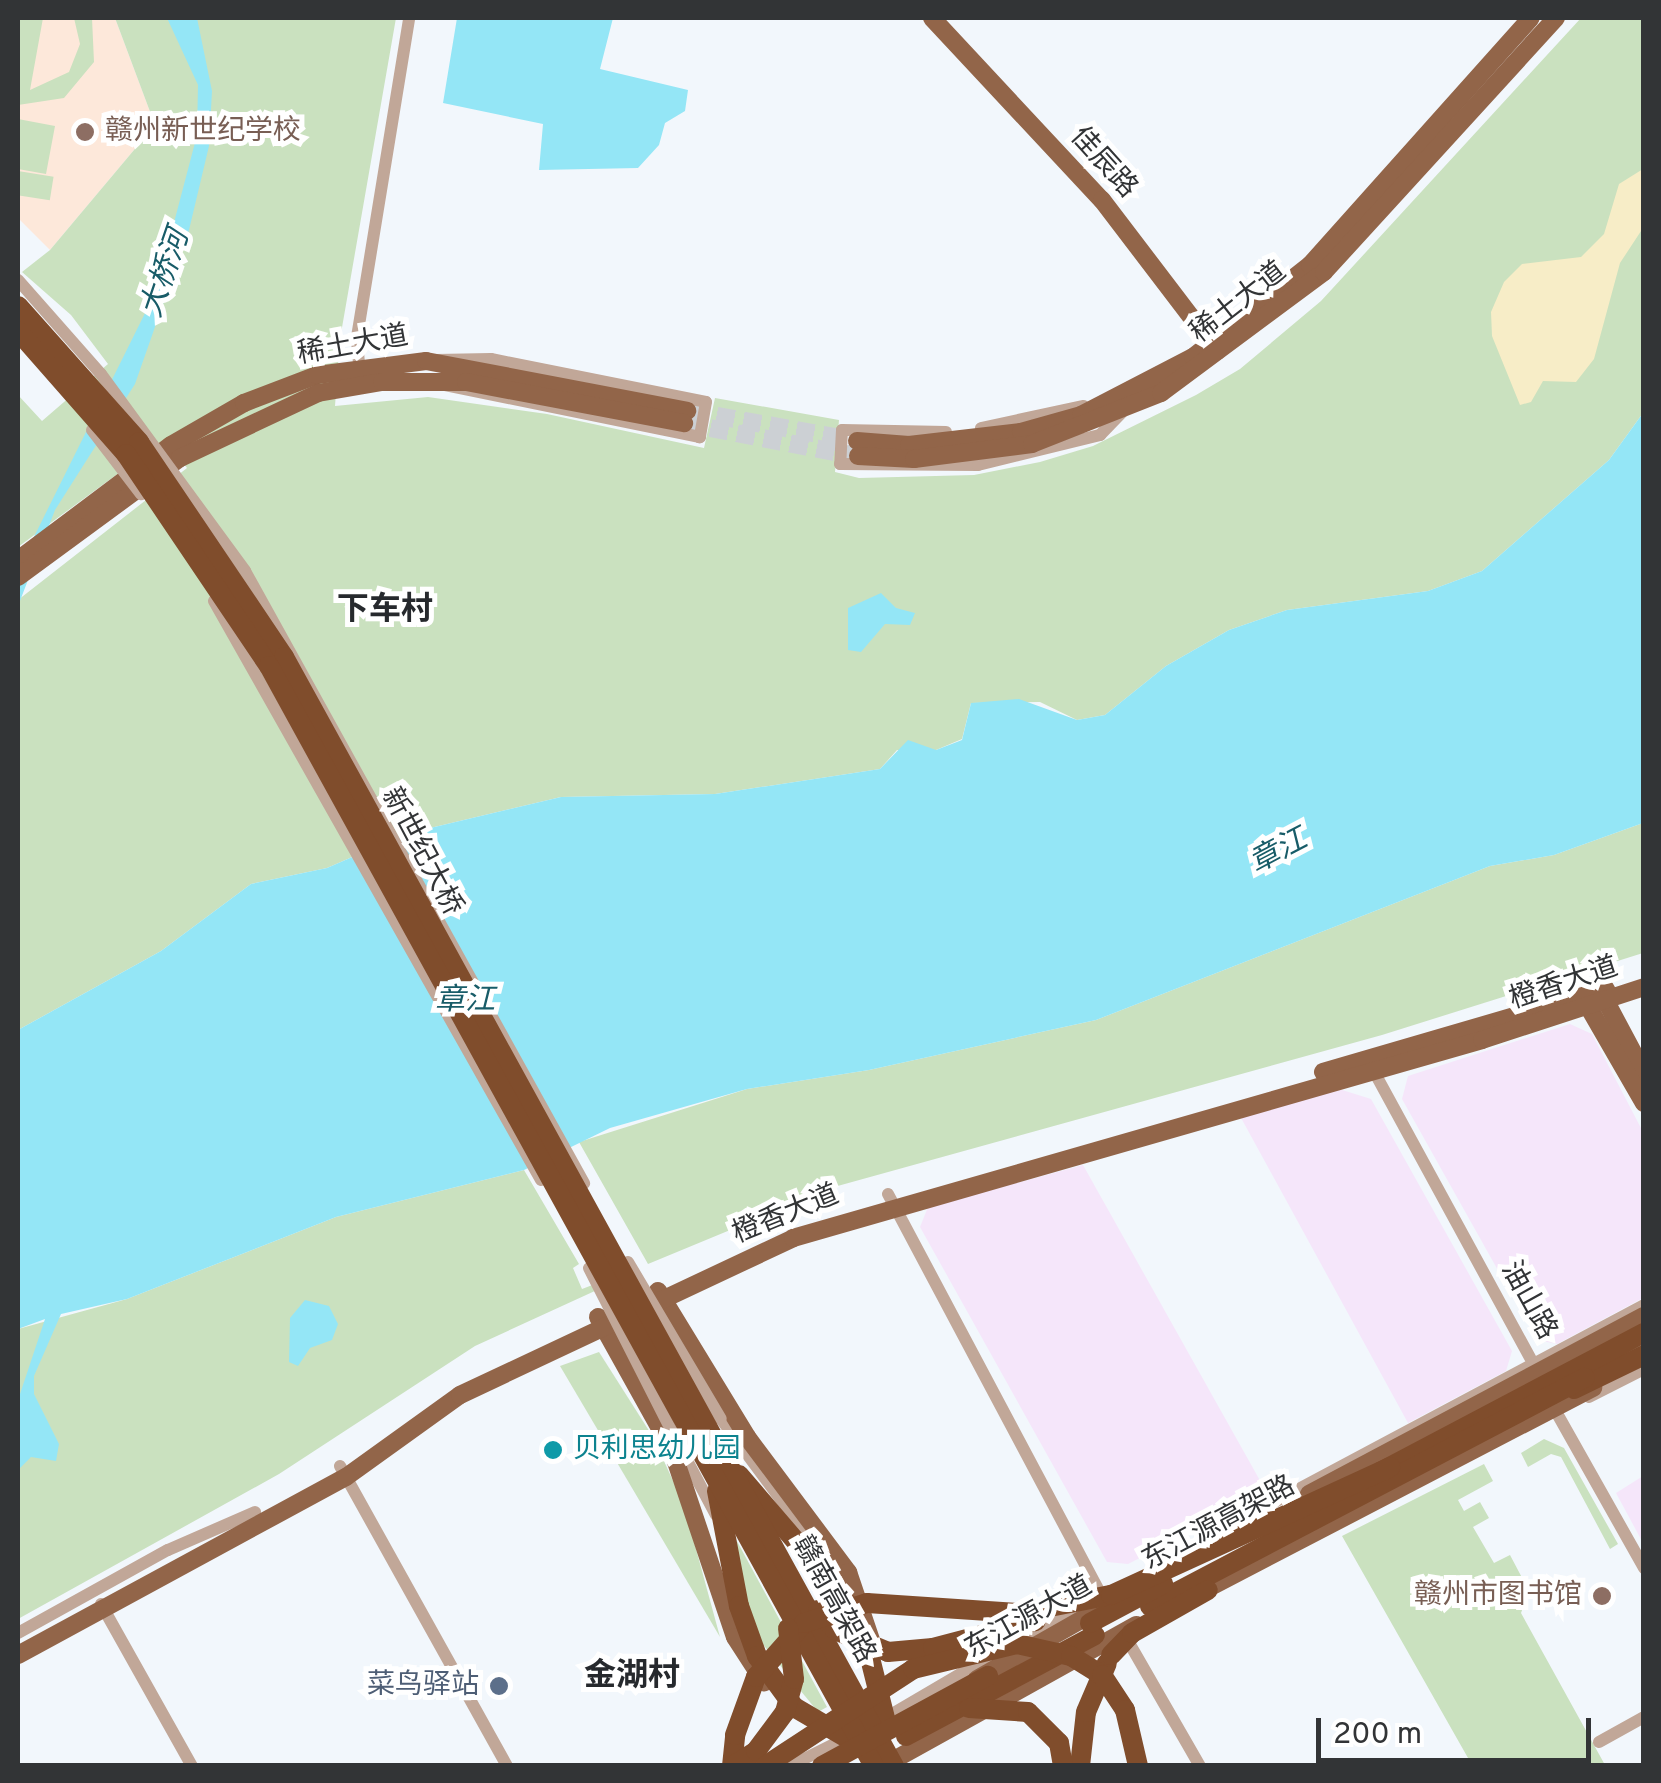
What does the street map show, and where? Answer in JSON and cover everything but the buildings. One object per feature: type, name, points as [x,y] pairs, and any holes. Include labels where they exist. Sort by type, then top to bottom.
[{"type":"highway","name":"新世纪大桥","points":[[18,306],[139,442],[244,592],[716,1463]]},
{"type":"highway","name":"新世纪大桥","points":[[18,332],[126,454],[269,666],[716,1463]]},
{"type":"highway","points":[[1513,1411],[1644,1324]]},
{"type":"highway","name":"东江源高架路","points":[[1513,1411],[1644,1333]]},
{"type":"highway","name":"东江源高架路","points":[[822,1766],[1644,1346]]},
{"type":"highway","points":[[1513,1411],[1644,1355]]},
{"type":"highway","points":[[716,1463],[810,1600],[835,1630],[868,1647],[932,1648],[1106,1595],[1392,1474]]},
{"type":"highway","points":[[716,1463],[749,1634],[794,1707]]},
{"type":"highway","points":[[716,1463],[842,1595],[868,1650],[886,1722]]},
{"type":"highway","points":[[716,1463],[786,1623],[793,1660],[785,1712],[756,1751],[732,1766]]},
{"type":"highway","name":"赣南高架路","points":[[716,1463],[799,1611],[868,1766]]},
{"type":"highway","points":[[1080,1766],[1086,1712],[1111,1655],[1132,1634],[1392,1474]]},
{"type":"highway","name":"东江源高架路","points":[[848,1766],[904,1760],[1392,1474]]},
{"type":"highway","points":[[732,1766],[735,1735],[756,1677],[804,1623],[868,1603],[1020,1613],[1106,1595]]},
{"type":"highway","name":"赣南高架路","points":[[799,1611],[904,1760]]},
{"type":"highway","points":[[765,1766],[913,1669],[1017,1644],[1071,1656],[1102,1674],[1125,1710],[1138,1766]]},
{"type":"highway","points":[[1094,1766],[1094,1705],[1111,1655]]},
{"type":"highway","points":[[904,1760],[970,1708],[1011,1707],[1046,1726],[1063,1766]]},
{"type":"main road","name":"佳辰路","points":[[932,18],[1102,200],[1221,344]]},
{"type":"main road","name":"佳辰路","points":[[947,18],[1110,191],[1221,344]]},
{"type":"main road","name":"稀土大道","points":[[1221,344],[1310,265],[1530,18]]},
{"type":"main road","name":"稀土大道","points":[[858,449],[914,459],[1032,444],[1117,406],[1221,344],[1324,272],[1556,18]]},
{"type":"main road","name":"稀土大道","points":[[18,560],[172,445],[244,402],[316,375],[361,376],[434,380],[685,417],[426,361],[361,376],[180,458],[18,578]]},
{"type":"main road","name":"橙香大道","points":[[1594,999],[1644,975]]},
{"type":"main road","name":"橙香大道","points":[[18,1642],[343,1471],[460,1394],[600,1322],[793,1238],[890,1199],[1644,987]]},
{"type":"main road","points":[[1594,999],[1644,1073]]},
{"type":"main road","points":[[1594,999],[1644,1104]]},
{"type":"main road","points":[[660,1296],[747,1437],[848,1572],[881,1684]]},
{"type":"main road","name":"东江源大道","points":[[809,1766],[850,1740],[1535,1369],[1644,1316]]},
{"type":"main road","points":[[600,1322],[678,1464],[747,1661],[794,1707],[850,1740],[868,1766]]},
{"type":"main road","name":"东江源大道","points":[[883,1766],[904,1760],[1125,1636],[1644,1366]]},
{"type":"main road","name":"橙香大道","points":[[18,1655],[100,1602],[255,1512],[343,1471]]},
{"type":"main road","points":[[886,1722],[904,1760]]},
{"type":"street","points":[[361,376],[356,337],[410,18]]},
{"type":"street","points":[[18,280],[101,374],[245,571],[721,1419],[783,1509],[839,1574],[866,1628],[881,1684],[886,1722],[1106,1595],[1535,1369],[1644,1306]]},
{"type":"street","points":[[18,340],[119,462],[262,679],[561,1216],[720,1522],[730,1610],[747,1661]]},
{"type":"street","points":[[426,361],[491,359],[706,402],[700,437],[459,391],[434,380]]},
{"type":"street","points":[[1117,406],[1100,435],[978,465],[840,464],[842,430],[941,433],[1117,406]]},
{"type":"street","name":"油山路","points":[[1370,1065],[1644,1568]]},
{"type":"street","points":[[890,1199],[1106,1595]]},
{"type":"street","points":[[343,1471],[507,1766]]},
{"type":"street","points":[[18,1633],[168,1550],[255,1512]]},
{"type":"street","points":[[100,1602],[192,1766]]},
{"type":"street","points":[[1125,1636],[1200,1766]]},
{"type":"street","points":[[1600,1742],[1644,1717]]},
{"type":"street","points":[[790,1766],[850,1740]]},
{"type":"shaded area","name":"赣州新世纪学校","points":[[18,18],[115,18],[155,125],[50,250],[18,218]]},
{"type":"shaded area","points":[[1570,1024],[1592,1034],[1643,1132],[1643,1298],[1557,1344],[1537,1340],[1402,1099],[1408,1076]]},
{"type":"shaded area","points":[[1339,1089],[1371,1099],[1512,1351],[1506,1371],[1408,1423],[1240,1116]]},
{"type":"shaded area","points":[[1083,1165],[1267,1493],[1128,1564],[1107,1562],[920,1227],[928,1207]]},
{"type":"shaded area","points":[[1643,1476],[1643,1543],[1616,1493]]},
{"type":"green space","points":[[18,18],[43,18],[30,90],[69,72],[80,44],[74,18],[92,18],[94,62],[64,98],[18,105]]},
{"type":"green space","points":[[115,18],[396,18],[340,339],[335,406],[428,397],[547,414],[704,448],[715,398],[839,420],[835,472],[859,478],[974,475],[1040,462],[1093,446],[1196,395],[1240,369],[1321,301],[1581,18],[1643,18],[1643,413],[1609,460],[1482,571],[1428,591],[1287,610],[1229,630],[1166,666],[1105,715],[1077,720],[1040,702],[971,703],[962,739],[936,750],[897,750],[880,769],[715,794],[561,797],[405,834],[327,868],[251,884],[161,951],[18,1030],[18,600],[187,468],[165,439],[18,547],[18,395],[42,421],[108,364],[71,315],[22,272],[50,250],[155,125]]},
{"type":"green space","points":[[18,119],[55,126],[46,174],[18,169]]},
{"type":"green space","points":[[18,171],[54,177],[50,200],[18,195]]},
{"type":"green space","points":[[1643,823],[1643,953],[1382,1035],[834,1187],[648,1264],[579,1142],[747,1089],[869,1070],[1096,1020],[1490,866],[1554,855]]},
{"type":"green space","points":[[524,1170],[579,1264],[573,1268],[582,1289],[595,1284],[597,1290],[475,1346],[279,1474],[18,1619],[18,1329],[127,1299],[336,1217]]},
{"type":"green space","points":[[599,1352],[653,1437],[684,1505],[720,1637],[560,1366]]},
{"type":"green space","points":[[1544,1439],[1564,1448],[1618,1544],[1610,1549],[1561,1457],[1551,1454],[1528,1467],[1521,1453]]},
{"type":"green space","points":[[1484,1464],[1493,1481],[1458,1500],[1464,1511],[1480,1502],[1489,1518],[1473,1527],[1494,1563],[1510,1555],[1529,1591],[1521,1613],[1605,1765],[1472,1765],[1342,1536]]},
{"type":"green space","points":[[732,1532],[827,1707],[818,1712],[761,1642],[745,1601]]},
{"type":"sand","points":[[1643,169],[1643,228],[1620,263],[1594,359],[1576,382],[1543,381],[1531,402],[1520,405],[1492,336],[1491,312],[1504,282],[1522,264],[1581,257],[1604,234],[1619,184]]},
{"type":"water","name":"大桥河","points":[[167,18],[197,18],[212,91],[209,146],[189,230],[135,384],[55,510],[18,606],[18,569],[156,291],[197,135],[198,85]]},
{"type":"water","points":[[457,18],[613,18],[600,69],[688,90],[685,111],[665,123],[659,145],[638,168],[539,170],[543,124],[443,103]]},
{"type":"water","name":"章江","points":[[1643,413],[1643,823],[1554,855],[1490,866],[1096,1020],[869,1070],[747,1089],[610,1128],[524,1170],[336,1217],[127,1299],[61,1314],[34,1376],[34,1394],[59,1444],[56,1461],[31,1457],[18,1470],[18,1400],[45,1319],[18,1329],[18,1030],[161,951],[251,884],[327,868],[405,834],[561,797],[715,794],[880,769],[908,740],[936,750],[962,740],[971,703],[1019,699],[1077,720],[1105,715],[1166,666],[1229,630],[1287,610],[1428,591],[1482,571],[1609,460]]},
{"type":"water","points":[[881,593],[896,608],[915,613],[910,625],[885,624],[861,652],[848,650],[848,608]]},
{"type":"water","points":[[305,1300],[329,1306],[338,1324],[332,1340],[310,1348],[298,1366],[289,1362],[290,1318]]},
{"type":"tunnel","points":[[690,411],[857,441]]},
{"type":"tunnel","points":[[684,423],[855,456]]},
{"type":"place","name":"赣州新世纪学校","points":[[85,132]]},
{"type":"place","name":"贝利思幼儿园","points":[[553,1450]]},
{"type":"place","name":"赣州市图书馆","points":[[1602,1596]]},
{"type":"place","name":"菜鸟驿站","points":[[499,1686]]},
{"type":"district","name":"下车村","points":[[385,611]]},
{"type":"district","name":"金湖村","points":[[632,1677]]}]
